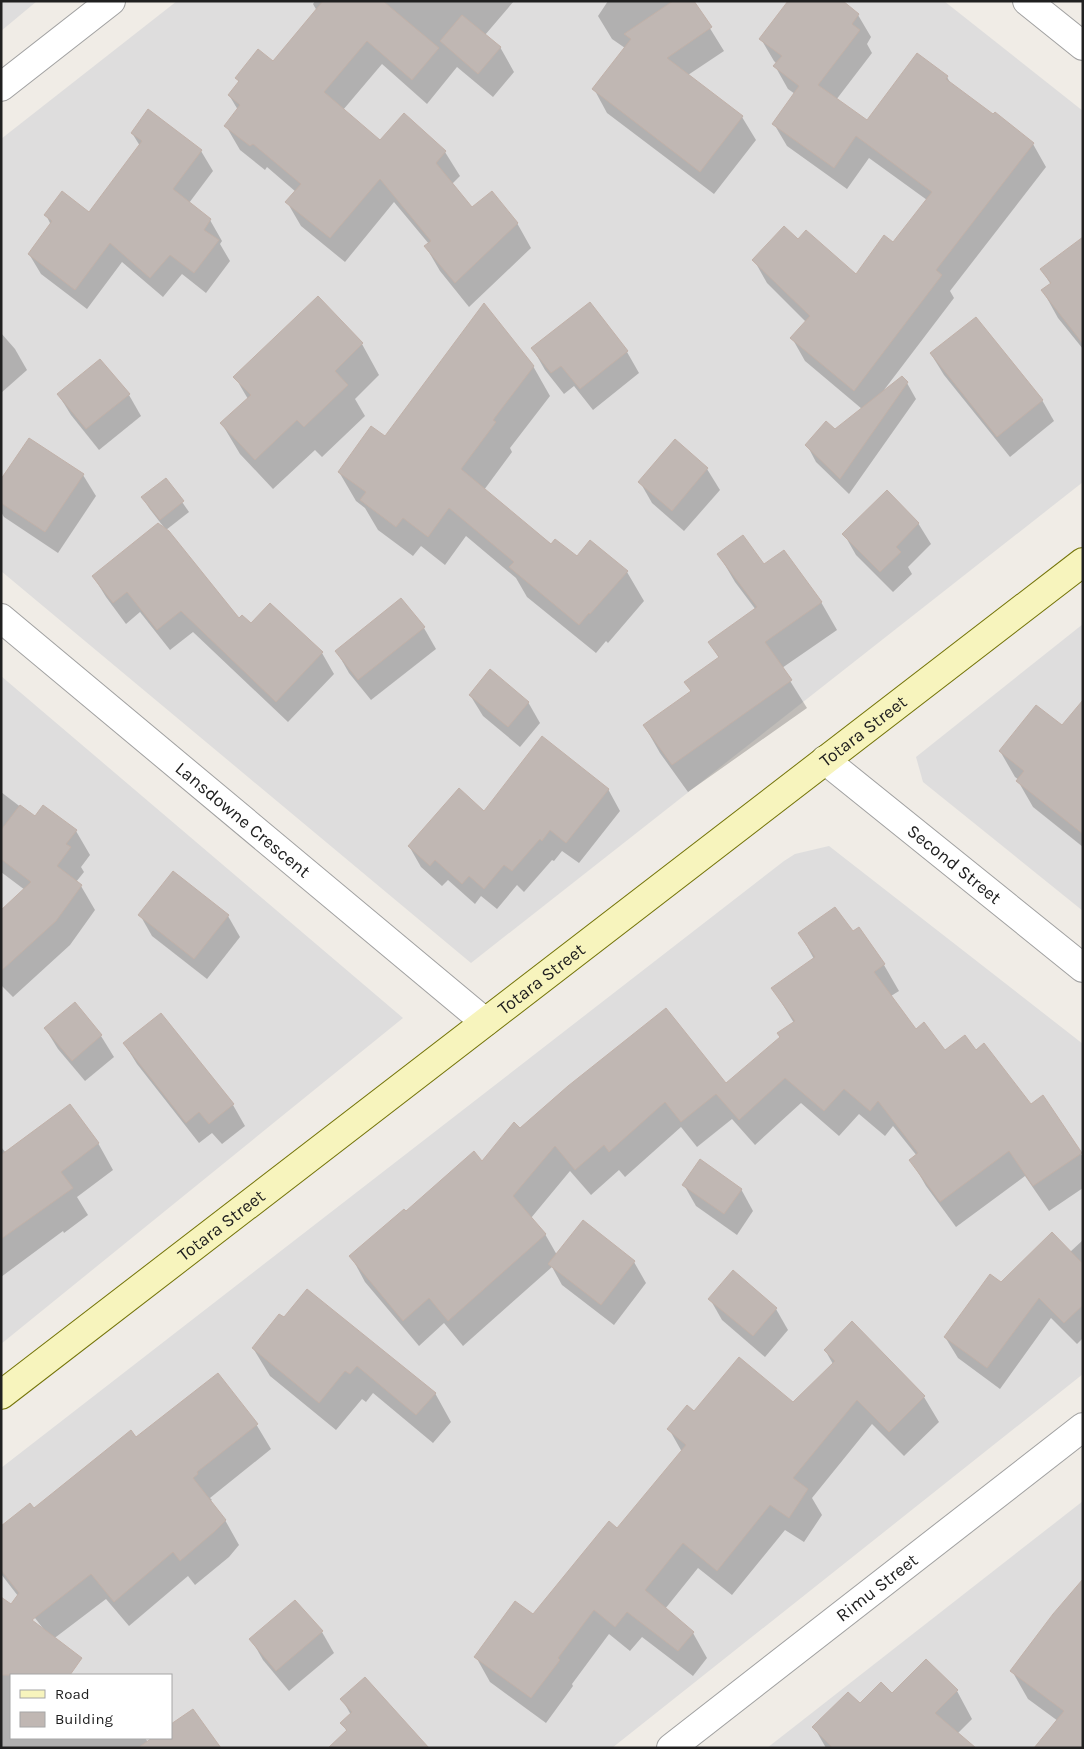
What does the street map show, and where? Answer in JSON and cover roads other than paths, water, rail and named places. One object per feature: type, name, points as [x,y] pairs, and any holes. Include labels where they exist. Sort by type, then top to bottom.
[{"type":"street","points":[[1,88],[111,1]]},
{"type":"street","points":[[1027,1],[1083,46]]},
{"type":"street","name":"Totara Street","points":[[1,1395],[1083,562]]},
{"type":"street","name":"Lansdowne Crescent","points":[[1,618],[485,1022]]},
{"type":"street","name":"Second Street","points":[[825,760],[1083,968]]},
{"type":"street","name":"Rimu Street","points":[[671,1748],[1083,1427]]}]
